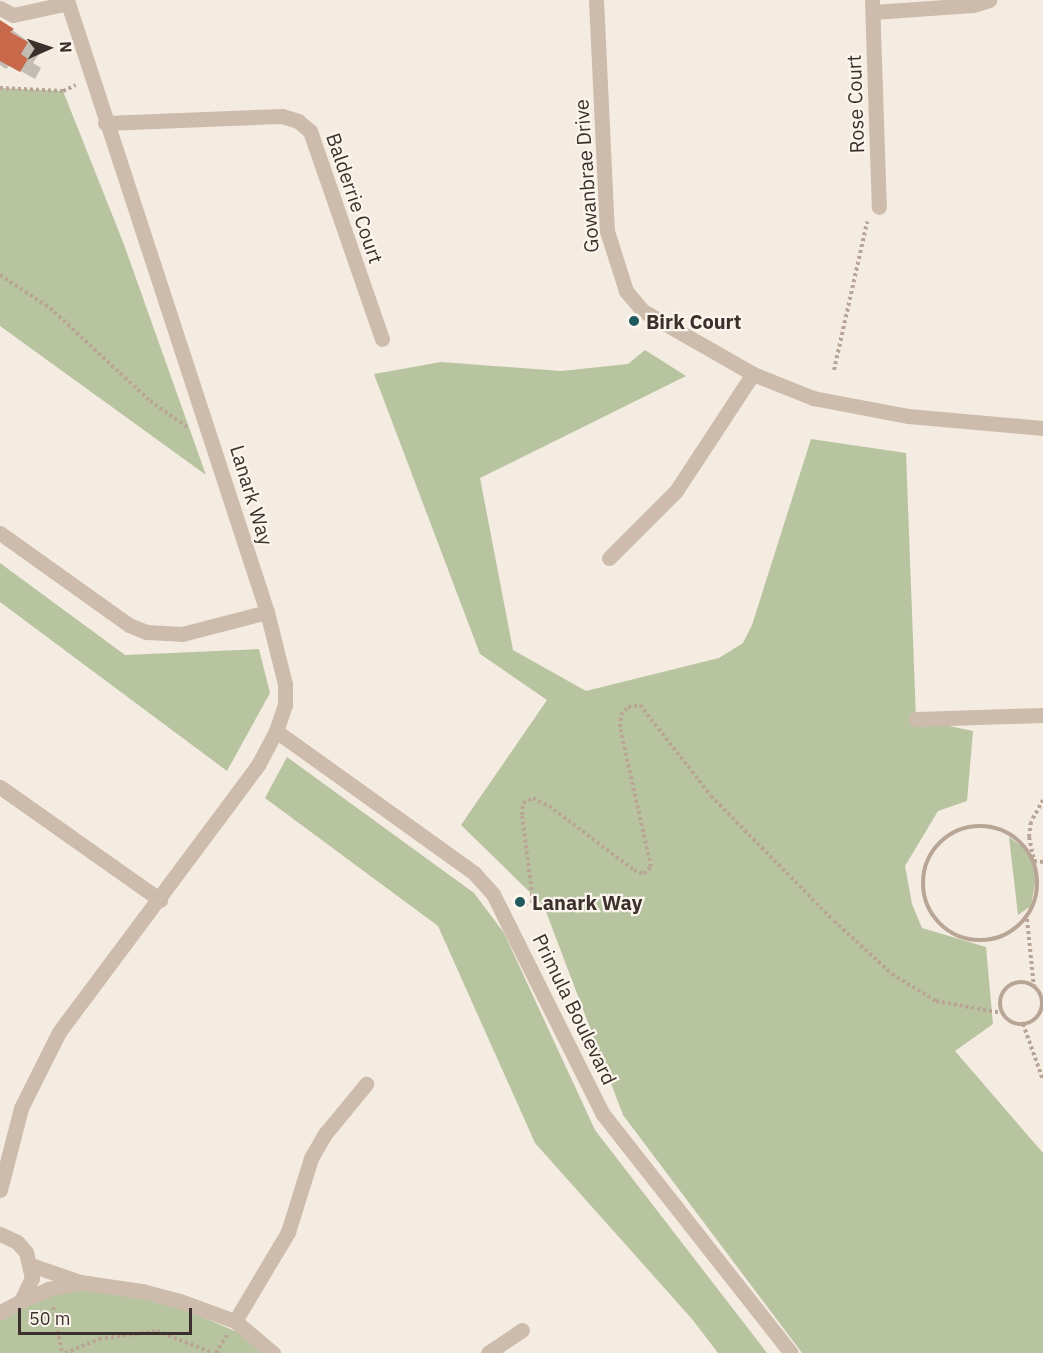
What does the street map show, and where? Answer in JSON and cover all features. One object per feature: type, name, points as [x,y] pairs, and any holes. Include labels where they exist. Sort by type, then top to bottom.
[{"type":"street","name":"Gowanbrae Drive","points":[[596,0],[607,231],[614,263],[626,291],[643,312],[753,374],[813,398],[858,409],[1043,428]]},
{"type":"street","points":[[872,6],[973,5],[989,0]]},
{"type":"street","points":[[0,8],[13,15],[67,1]]},
{"type":"street","name":"Lanark Way","points":[[0,1190],[21,1108],[37,1070],[59,1032],[160,900],[258,765],[276,731],[285,705],[285,684],[267,612],[212,436],[105,123],[67,1]]},
{"type":"street","name":"Rose Court","points":[[872,6],[879,207]]},
{"type":"street","name":"Balderrie Court","points":[[105,123],[282,116],[298,121],[310,131],[382,339]]},
{"type":"street","points":[[609,558],[676,491],[753,374]]},
{"type":"street","points":[[0,533],[129,625],[146,632],[182,634],[267,612]]},
{"type":"street","points":[[916,719],[1043,715]]},
{"type":"street","name":"Primula Boulevard","points":[[276,731],[474,873],[503,910],[602,1113],[791,1353]]},
{"type":"street","points":[[0,787],[160,900]]},
{"type":"street","points":[[235,1321],[288,1232],[311,1158],[324,1134],[366,1084]]},
{"type":"street","points":[[0,1234],[17,1242],[32,1265],[80,1282],[142,1291],[235,1321],[273,1353]]},
{"type":"street","points":[[21,1301],[28,1290],[32,1265]]},
{"type":"street","points":[[0,1312],[48,1289],[80,1282]]},
{"type":"street","points":[[488,1353],[522,1330]]},
{"type":"path","points":[[0,88],[63,91],[91,79]]},
{"type":"path","points":[[834,370],[868,219],[879,207]]},
{"type":"path","points":[[0,275],[50,308],[180,425],[212,436]]},
{"type":"path","points":[[503,910],[533,902],[522,815],[523,803],[533,798],[549,806],[634,870],[644,874],[651,867],[620,727],[621,715],[628,707],[640,705],[711,796],[834,921],[892,974],[936,1001],[1002,1013],[1009,1020],[1023,1024],[1038,1016],[1041,1008],[1035,988],[1027,918]]},
{"type":"path","points":[[1043,800],[1031,822],[1030,851],[1034,861],[1039,885],[1037,900],[1027,918],[998,937],[982,940],[960,937],[931,913],[922,883],[932,852],[951,834],[963,828],[980,826],[999,830],[1015,838],[1034,861],[1043,862]]},
{"type":"path","points":[[1002,1013],[1000,1001],[1008,987],[1018,983],[1035,988]]},
{"type":"path","points":[[1023,1024],[1043,1080]]},
{"type":"path","points":[[48,1289],[64,1353],[99,1339],[157,1331],[213,1353]]},
{"type":"green space","points":[[0,88],[63,91],[123,242],[206,475],[0,326]]},
{"type":"green space","points":[[645,350],[686,376],[480,478],[513,650],[586,691],[719,658],[743,643],[752,625],[811,439],[906,453],[916,719],[973,731],[967,801],[938,811],[905,866],[912,904],[922,928],[986,947],[993,1024],[955,1051],[1043,1153],[1043,1353],[802,1353],[623,1115],[545,909],[576,907],[546,908],[461,825],[547,700],[480,654],[374,374],[441,362],[561,371],[628,364]]},
{"type":"green space","points":[[0,563],[125,655],[259,649],[270,693],[227,771],[0,602]]},
{"type":"green space","points":[[287,757],[474,893],[504,933],[595,1130],[767,1353],[718,1353],[692,1319],[535,1143],[438,926],[265,798]]},
{"type":"green space","points":[[1009,837],[1028,851],[1037,872],[1031,906],[1018,915]]},
{"type":"green space","points":[[88,1286],[162,1300],[242,1334],[265,1353],[0,1353],[0,1307]]},
{"type":"building","points":[[0,20],[14,29],[10,32],[28,42],[21,54],[28,59],[20,72],[0,61]]},
{"type":"place","name":"Birk Court","points":[[634,321]]},
{"type":"place","name":"Lanark Way","points":[[520,902]]}]
